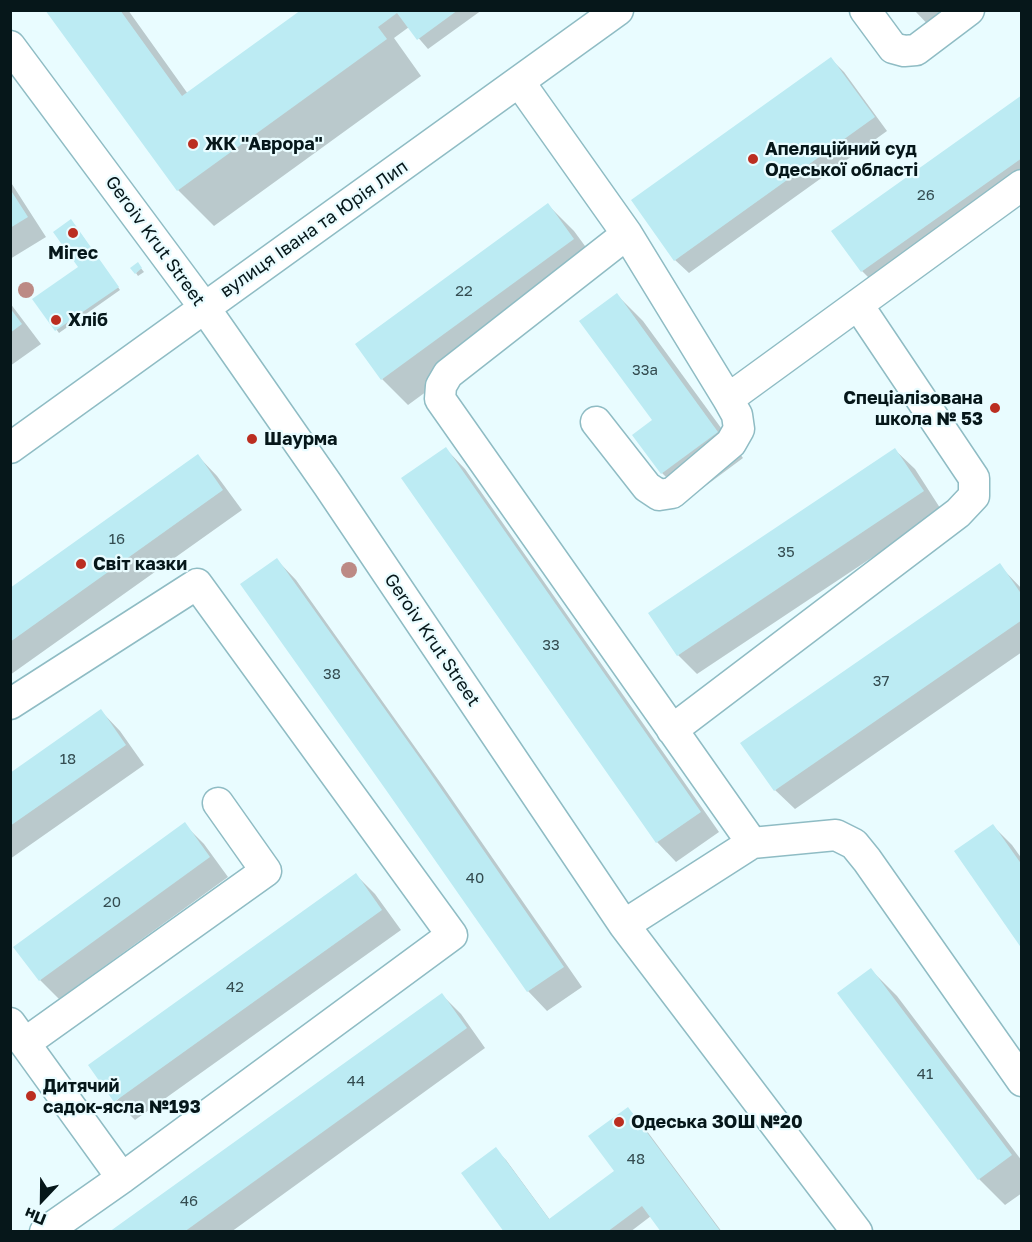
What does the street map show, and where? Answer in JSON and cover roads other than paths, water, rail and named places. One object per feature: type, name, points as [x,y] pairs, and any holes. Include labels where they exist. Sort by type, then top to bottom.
[{"type":"street","name":"вулиця Івана та Юрія Лип","points":[[10,448],[520,83],[618,10]]},
{"type":"street","points":[[865,10],[893,48],[904,51],[915,50],[969,10]]},
{"type":"street","name":"Geroiv Krut Street","points":[[10,46],[204,307],[328,485],[624,925],[856,1232]]},
{"type":"street","points":[[520,83],[627,234],[728,399],[737,415],[739,429],[731,443],[672,493],[659,495],[647,487],[596,422]]},
{"type":"street","points":[[728,399],[1022,185]]},
{"type":"street","points":[[627,234],[448,374],[441,387],[440,399],[752,843]]},
{"type":"street","points":[[672,730],[958,513],[974,496],[974,478],[858,305]]},
{"type":"street","points":[[10,704],[196,584],[452,935],[45,1232]]},
{"type":"street","points":[[122,1178],[18,1033],[266,871],[218,802]]},
{"type":"street","points":[[624,925],[752,843],[836,835],[854,844],[1022,1081]]},
{"type":"place","name":"ЖК \"Аврора\"","points":[[193,144]]},
{"type":"place","name":"Апеляційний суд Одеської області","points":[[753,159]]},
{"type":"place","name":"Мігес","points":[[73,233]]},
{"type":"place","name":"Хліб","points":[[56,320]]},
{"type":"place","name":"Спеціалізована школа № 53","points":[[995,408]]},
{"type":"place","name":"Шаурма","points":[[252,439]]},
{"type":"place","name":"Світ казки","points":[[81,564]]},
{"type":"place","name":"Дитячий садок-ясла №193","points":[[31,1096]]},
{"type":"place","name":"Одеська ЗОШ №20","points":[[619,1122]]}]
